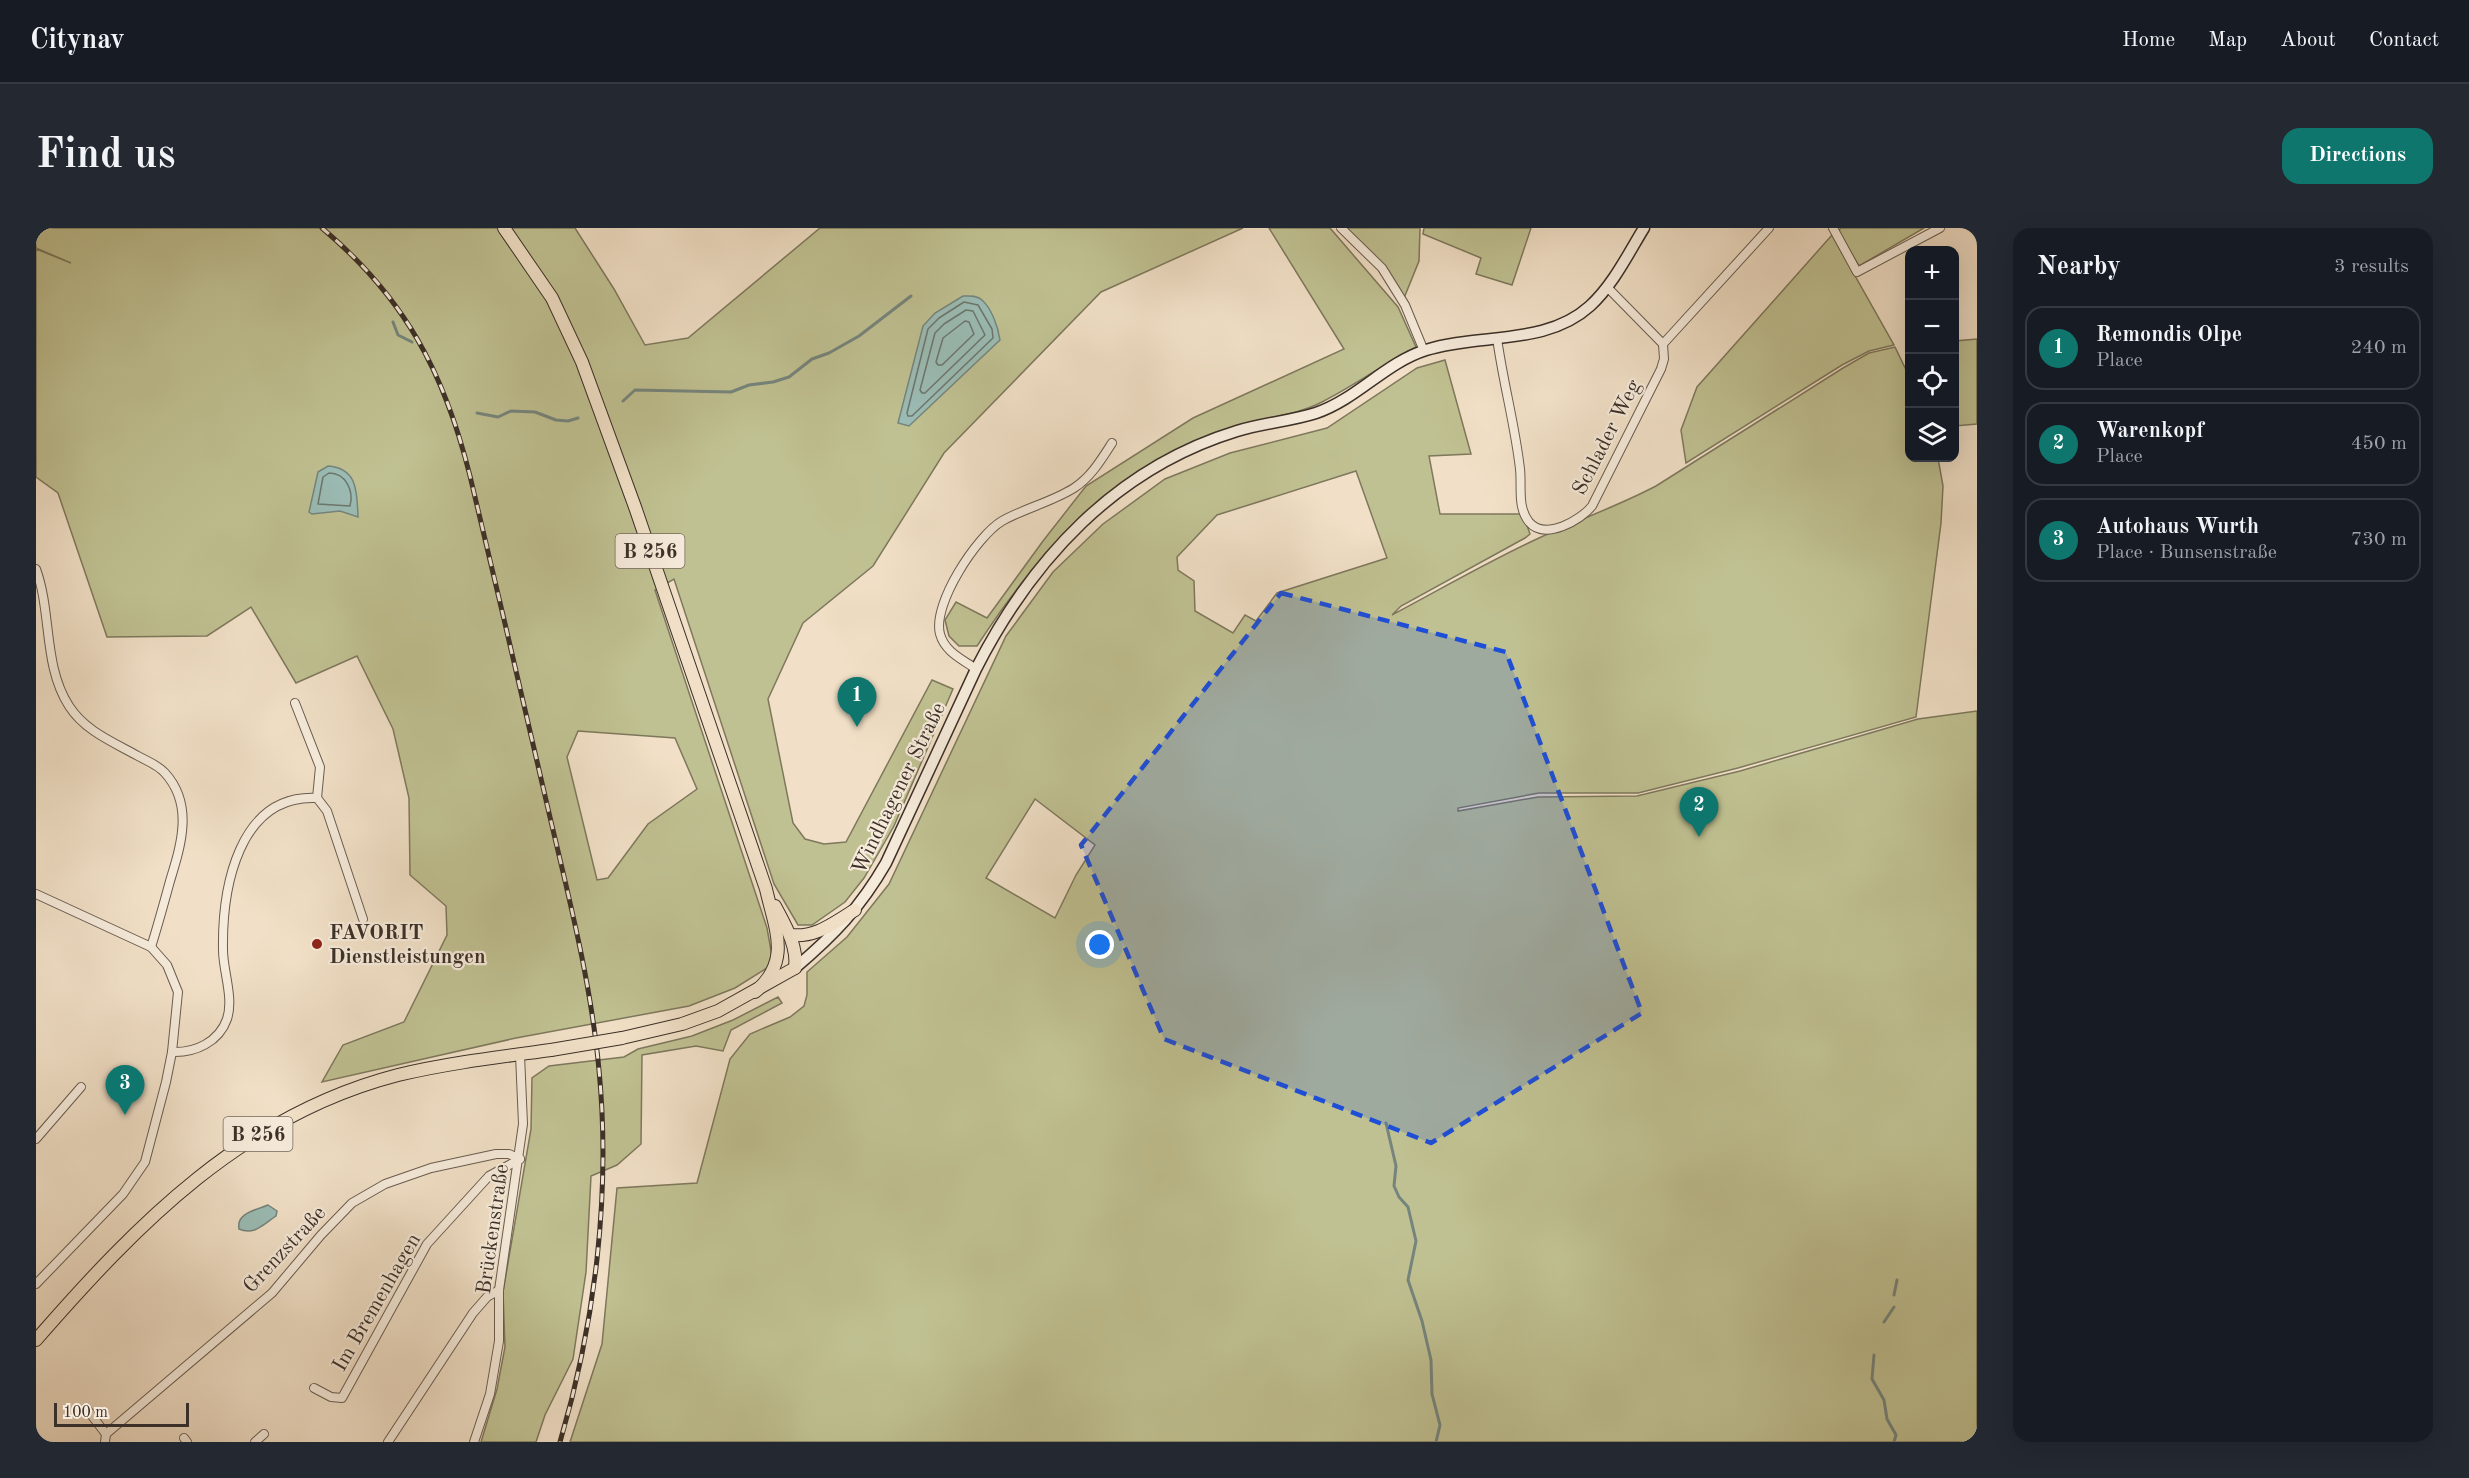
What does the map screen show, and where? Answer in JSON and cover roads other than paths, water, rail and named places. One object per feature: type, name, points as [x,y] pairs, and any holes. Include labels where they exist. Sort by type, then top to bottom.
[{"type":"main road","name":"B 256","points":[[504,228],[552,298],[582,362],[635,507],[766,889],[778,941],[777,958],[774,973],[755,992]]},
{"type":"main road","name":"Windhagener Straße","points":[[795,968],[833,935],[869,893],[886,862],[976,669],[1014,603],[1064,539],[1096,509],[1154,467],[1236,431],[1316,413],[1329,407],[1392,365],[1424,351],[1535,333],[1571,321],[1590,306],[1607,287],[1644,228]]},
{"type":"main road","name":"B 256","points":[[766,889],[790,935],[796,960],[795,968]]},
{"type":"main road","points":[[790,935],[803,937],[817,933],[855,910]]},
{"type":"main road","name":"B 256","points":[[778,941],[795,968]]},
{"type":"main road","name":"B 256","points":[[36,1340],[100,1267],[197,1178],[251,1138],[295,1114],[364,1086],[438,1067],[622,1038],[682,1024],[718,1011],[795,968]]},
{"type":"street","points":[[1341,228],[1382,268],[1405,304],[1424,351]]},
{"type":"street","points":[[1607,287],[1663,344],[1769,228]]},
{"type":"street","points":[[1833,228],[1857,272],[1940,228]]},
{"type":"street","name":"Schlader Weg","points":[[1497,338],[1520,469],[1521,504],[1530,523],[1540,529],[1550,530],[1584,516],[1592,506],[1661,369],[1664,359],[1663,344]]},
{"type":"street","points":[[976,669],[952,653],[940,632],[941,611],[960,572],[980,540],[1002,522],[1074,488],[1096,469],[1112,443]]},
{"type":"street","points":[[36,569],[45,599],[55,674],[68,705],[80,721],[96,733],[164,772],[174,786],[182,806],[184,822],[182,843],[152,947]]},
{"type":"street","points":[[295,703],[320,767],[317,798],[327,811],[363,919]]},
{"type":"street","points":[[172,1052],[196,1049],[218,1034],[226,1020],[229,1007],[223,952],[223,919],[227,889],[240,848],[254,827],[273,809],[302,797],[317,798]]},
{"type":"street","points":[[36,894],[152,947],[167,965],[178,992],[172,1052],[151,1146],[139,1173],[123,1194],[36,1284]]},
{"type":"street","name":"Brückenstraße","points":[[474,1442],[490,1394],[499,1341],[499,1290],[508,1216],[520,1159],[524,1100],[520,1055]]},
{"type":"street","points":[[36,1139],[81,1087]]},
{"type":"street","name":"Grenzstraße","points":[[106,1438],[272,1293],[321,1234],[358,1199],[385,1184],[431,1168],[496,1154],[509,1154],[520,1159]]},
{"type":"street","name":"Im Bremenhagen","points":[[314,1388],[331,1397],[342,1398],[427,1244],[489,1176],[520,1159]]},
{"type":"street","points":[[388,1442],[472,1313],[487,1296],[499,1290]]},
{"type":"street","points":[[86,1408],[106,1438]]},
{"type":"street","points":[[255,1442],[264,1434]]},
{"type":"water","points":[[963,296],[978,297],[986,304],[994,318],[1000,340],[909,426],[898,423],[923,326],[935,313]]},
{"type":"water","points":[[328,466],[345,471],[354,483],[358,517],[340,511],[312,514],[309,512],[318,472]]},
{"type":"water","points":[[268,1205],[277,1211],[276,1216],[254,1230],[239,1229],[244,1216]]},
{"type":"waterway","points":[[623,401],[635,390],[731,392],[749,385],[789,377],[812,359],[829,353],[859,336],[911,296]]},
{"type":"waterway","points":[[393,322],[398,335],[412,342]]},
{"type":"waterway","points":[[477,413],[498,417],[511,411],[535,412],[556,420],[568,421],[578,418]]},
{"type":"waterway","points":[[1386,1123],[1396,1166],[1394,1186],[1399,1197],[1408,1207],[1416,1241],[1408,1280],[1422,1321],[1431,1360],[1432,1394],[1440,1425],[1436,1442]]},
{"type":"waterway","points":[[1894,1295],[1897,1280]]},
{"type":"waterway","points":[[1884,1322],[1894,1307]]},
{"type":"waterway","points":[[1874,1355],[1872,1379],[1884,1400],[1887,1419],[1896,1435],[1894,1442]]},
{"type":"railway","points":[[322,228],[351,254],[398,310],[434,370],[448,403],[470,476],[585,973],[599,1070],[603,1164],[601,1211],[591,1305],[583,1351],[560,1442]]},
{"type":"place","name":"Remondis Olpe","points":[[857,727]]},
{"type":"place","name":"Warenkopf","points":[[1699,837]]},
{"type":"place","name":"FAVORIT Dienstleistungen","points":[[317,944]]},
{"type":"place","name":"Autohaus Wurth","points":[[125,1115]]}]
